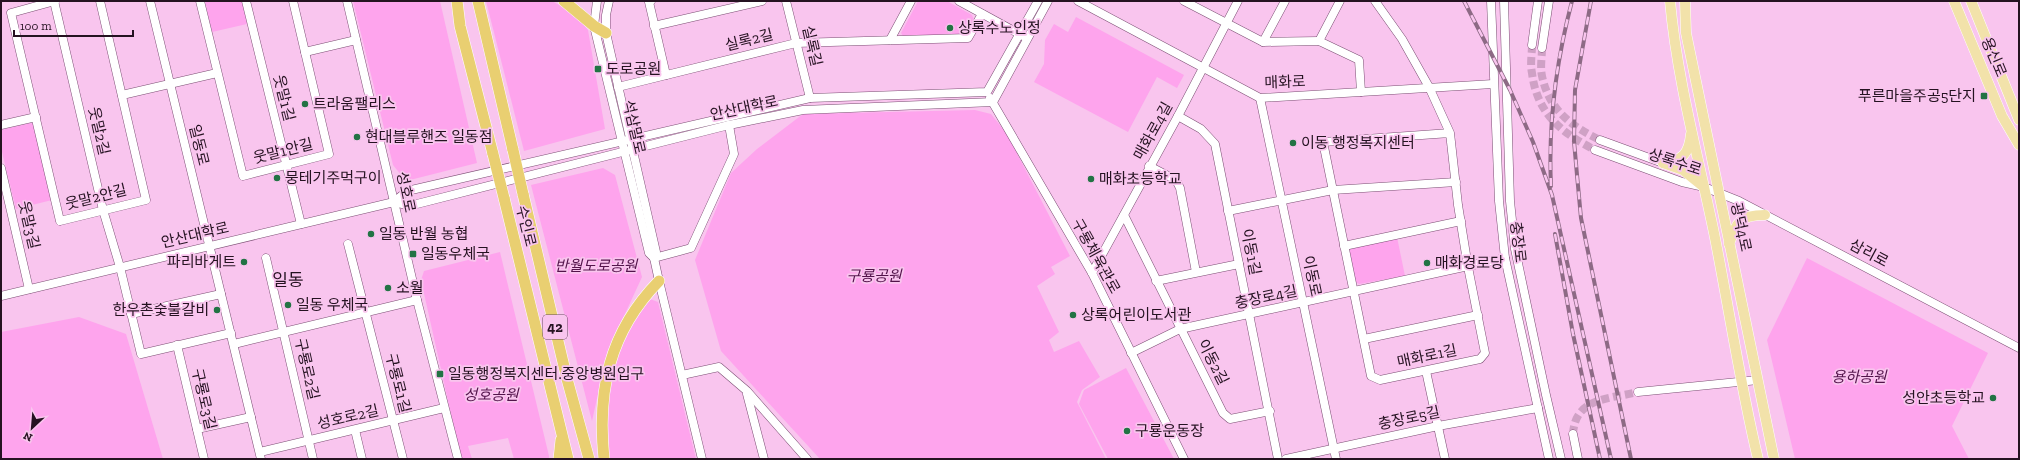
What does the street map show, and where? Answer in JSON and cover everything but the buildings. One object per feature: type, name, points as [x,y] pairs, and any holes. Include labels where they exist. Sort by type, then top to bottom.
[{"type":"highway","name":"수인로","points":[[457,1],[460,26],[568,459]]},
{"type":"highway","name":"수인로","points":[[478,1],[567,379],[589,459]]},
{"type":"highway","points":[[564,1],[594,26],[606,33]]},
{"type":"highway","points":[[604,459],[601,429],[607,369],[616,345],[629,318],[646,295],[659,281]]},
{"type":"highway","points":[[559,459],[562,432]]},
{"type":"main road","name":"광덕4로","points":[[1670,1],[1674,43],[1704,187],[1740,382],[1758,459]]},
{"type":"main road","name":"광덕4로","points":[[1685,1],[1686,33],[1718,194],[1774,459]]},
{"type":"main road","name":"용신로","points":[[1954,1],[2002,116],[2019,145]]},
{"type":"main road","name":"용신로","points":[[1971,1],[2019,120]]},
{"type":"main road","points":[[1663,163],[1677,161],[1684,156],[1690,143],[1692,128]]},
{"type":"main road","name":"상록수로","points":[[1663,163],[1683,170],[1704,187]]},
{"type":"main road","points":[[1729,244],[1735,227],[1741,219],[1750,215],[1766,215]]},
{"type":"street","name":"웃말2안길","points":[[54,1],[11,13],[60,221],[146,200],[100,1]]},
{"type":"street","name":"웃말2길","points":[[54,1],[103,210],[120,267],[140,354],[177,345]]},
{"type":"street","name":"일동로","points":[[150,1],[260,456]]},
{"type":"street","name":"웃말1안길","points":[[200,1],[243,176],[329,154],[293,1]]},
{"type":"street","name":"웃말1길","points":[[246,1],[301,224]]},
{"type":"street","name":"성호로","points":[[347,1],[417,300],[458,459]]},
{"type":"street","name":"석삼말로","points":[[597,1],[594,26],[627,140]]},
{"type":"street","name":"석삼말로","points":[[609,1],[606,15],[606,33],[618,87],[629,150],[656,252],[654,258],[659,281],[702,459]]},
{"type":"street","points":[[651,1],[649,2],[666,75]]},
{"type":"street","points":[[654,26],[762,1]]},
{"type":"street","name":"실록길","points":[[786,1],[810,98]]},
{"type":"street","points":[[890,40],[911,1]]},
{"type":"street","points":[[959,1],[1024,36]]},
{"type":"street","points":[[993,102],[1024,36],[1038,1]]},
{"type":"street","points":[[986,92],[1048,1]]},
{"type":"street","name":"매화로","points":[[1078,1],[1260,98],[1493,84]]},
{"type":"street","points":[[1184,1],[1263,42],[1319,41],[1359,60],[1361,92]]},
{"type":"street","name":"매화로4길","points":[[1092,273],[1149,166],[1204,68],[1238,1]]},
{"type":"street","points":[[1263,42],[1285,1]]},
{"type":"street","points":[[1319,41],[1340,1]]},
{"type":"street","name":"매화로1길","points":[[1375,1],[1402,39],[1429,87],[1450,133],[1468,266],[1485,352],[1480,359],[1380,380],[1371,376],[1323,142],[1450,133]]},
{"type":"street","name":"충장로","points":[[1491,1],[1493,84],[1499,201],[1505,258],[1549,459]]},
{"type":"street","name":"충장로","points":[[1504,1],[1510,201],[1515,249],[1544,389],[1561,459]]},
{"type":"street","points":[[1532,45],[1538,1]]},
{"type":"street","points":[[1542,48],[1550,1]]},
{"type":"street","name":"실록2길","points":[[618,87],[796,43],[968,38],[982,14]]},
{"type":"street","points":[[305,52],[356,40]]},
{"type":"street","points":[[122,95],[217,73]]},
{"type":"street","name":"안산대학로","points":[[1,296],[394,202],[407,191],[810,98],[986,92]]},
{"type":"street","name":"구룡체육관로","points":[[986,92],[1092,273],[1184,459]]},
{"type":"street","name":"이동로","points":[[1260,98],[1336,459]]},
{"type":"street","name":"안산대학로","points":[[394,202],[408,206],[729,125],[803,110],[993,102]]},
{"type":"street","name":"이동1길","points":[[1178,116],[1201,129],[1215,144],[1270,411],[1278,459]]},
{"type":"street","points":[[1,125],[36,117]]},
{"type":"street","points":[[654,258],[691,248],[734,154],[729,125]]},
{"type":"street","name":"상록수로","points":[[1600,140],[1663,163]]},
{"type":"street","name":"상록수로","points":[[1595,150],[1682,182],[1704,187]]},
{"type":"street","points":[[1149,166],[1176,180],[1180,188],[1196,272]]},
{"type":"street","name":"웃말3길","points":[[1,168],[29,289]]},
{"type":"street","points":[[1228,211],[1333,190],[1456,182]]},
{"type":"street","name":"삼리로","points":[[1704,187],[1718,194],[1739,201],[2019,348]]},
{"type":"street","name":"이동2길","points":[[1124,215],[1223,413],[1230,419],[1270,411]]},
{"type":"street","points":[[1344,246],[1461,221]]},
{"type":"street","name":"구룡로1길","points":[[348,244],[403,459]]},
{"type":"street","name":"구룡로2길","points":[[266,258],[285,333],[313,459]]},
{"type":"street","name":"충장로4길","points":[[1131,353],[1180,329],[1505,258]]},
{"type":"street","points":[[1156,281],[1239,264]]},
{"type":"street","points":[[131,314],[222,294]]},
{"type":"street","points":[[234,344],[366,314],[417,300]]},
{"type":"street","name":"매화로1길","points":[[1364,339],[1478,315]]},
{"type":"street","points":[[177,345],[231,333]]},
{"type":"street","name":"구룡로3길","points":[[177,345],[204,459]]},
{"type":"street","points":[[682,375],[719,367],[747,391],[807,459]]},
{"type":"street","points":[[1426,371],[1445,459]]},
{"type":"street","points":[[1638,392],[1758,380]]},
{"type":"street","points":[[747,391],[764,459]]},
{"type":"street","name":"성호로2길","points":[[260,456],[309,440],[444,408]]},
{"type":"street","name":"충장로5길","points":[[1286,459],[1438,426],[1538,408]]},
{"type":"street","points":[[197,429],[251,417]]},
{"type":"street","points":[[355,430],[362,459]]},
{"type":"street","points":[[1574,434],[1578,459]]},
{"type":"green space","points":[[205,1],[242,1],[247,24],[212,32]]},
{"type":"green space","points":[[353,1],[440,1],[477,163],[406,181],[393,165]]},
{"type":"green space","points":[[486,1],[552,1],[575,14],[588,30],[605,129],[524,151]]},
{"type":"green space","points":[[918,1],[947,1],[972,15],[974,20],[967,34],[903,36],[901,33]]},
{"type":"green space","points":[[1076,17],[1184,75],[1177,88],[1157,77],[1128,132],[1034,82],[1044,64],[1045,40],[1054,24],[1068,32]]},
{"type":"green space","name":"구룡공원","points":[[975,110],[991,114],[1007,134],[1070,256],[1051,267],[1055,274],[1037,286],[1059,332],[1049,340],[1054,352],[1079,341],[1100,377],[1082,390],[1077,402],[1106,459],[820,459],[721,351],[695,260],[731,173],[757,149],[803,114]]},
{"type":"green space","points":[[31,123],[34,125],[52,200],[16,209],[1,148],[1,130]]},
{"type":"green space","name":"반월도로공원","points":[[603,168],[615,175],[642,277],[607,353],[592,421],[531,185]]},
{"type":"green space","points":[[1397,237],[1405,276],[1359,284],[1356,282],[1349,249]]},
{"type":"green space","name":"성호공원","points":[[500,252],[549,459],[514,459],[508,438],[468,446],[472,459],[461,459],[421,280],[424,271]]},
{"type":"green space","name":"용하공원","points":[[1807,258],[1988,353],[1952,426],[1969,459],[1795,459],[1767,340]]},
{"type":"green space","points":[[647,298],[658,302],[696,459],[609,459],[607,394],[618,345]]},
{"type":"green space","points":[[79,317],[126,334],[163,459],[1,459],[1,332]]},
{"type":"green space","name":"구룡운동장","points":[[1126,368],[1174,459],[1108,459],[1079,404],[1084,390]]},
{"type":"tunnel","points":[[1532,45],[1532,73],[1539,100],[1545,111],[1572,137],[1595,150]]},
{"type":"tunnel","points":[[1542,48],[1541,73],[1545,88],[1556,108],[1571,123],[1589,135],[1600,140]]},
{"type":"tunnel","points":[[1573,434],[1575,422],[1580,413],[1587,406],[1606,399],[1638,392]]},
{"type":"railway","points":[[1464,1],[1510,90],[1533,142],[1552,195],[1611,459]]},
{"type":"railway","points":[[1551,186],[1550,162],[1554,92],[1566,24],[1572,1]]},
{"type":"railway","points":[[1591,1],[1575,90],[1574,141],[1581,218],[1631,459]]},
{"type":"railway","points":[[1555,234],[1573,334],[1600,459]]},
{"type":"place","name":"상록수노인정","points":[[950,28]]},
{"type":"place","name":"도로공원","points":[[598,69]]},
{"type":"place","name":"푸른마을주공5단지","points":[[1984,96]]},
{"type":"place","name":"트라움팰리스","points":[[305,104]]},
{"type":"place","name":"현대블루핸즈 일동점","points":[[357,137]]},
{"type":"place","name":"이동 행정복지센터","points":[[1293,143]]},
{"type":"place","name":"뭉테기주먹구이","points":[[277,178]]},
{"type":"place","name":"매화초등학교","points":[[1091,179]]},
{"type":"place","name":"일동 반월 농협","points":[[371,234]]},
{"type":"place","name":"일동우체국","points":[[413,254]]},
{"type":"place","name":"파리바게트","points":[[244,262]]},
{"type":"place","name":"매화경로당","points":[[1427,263]]},
{"type":"place","name":"소월","points":[[388,288]]},
{"type":"place","name":"일동 우체국","points":[[288,305]]},
{"type":"place","name":"한우촌숯불갈비","points":[[217,310]]},
{"type":"place","name":"상록어린이도서관","points":[[1073,315]]},
{"type":"place","name":"일동행정복지센터.중앙병원입구","points":[[440,374]]},
{"type":"place","name":"성안초등학교","points":[[1993,398]]},
{"type":"place","name":"구룡운동장","points":[[1127,431]]},
{"type":"district","name":"일동","points":[[288,280]]}]
